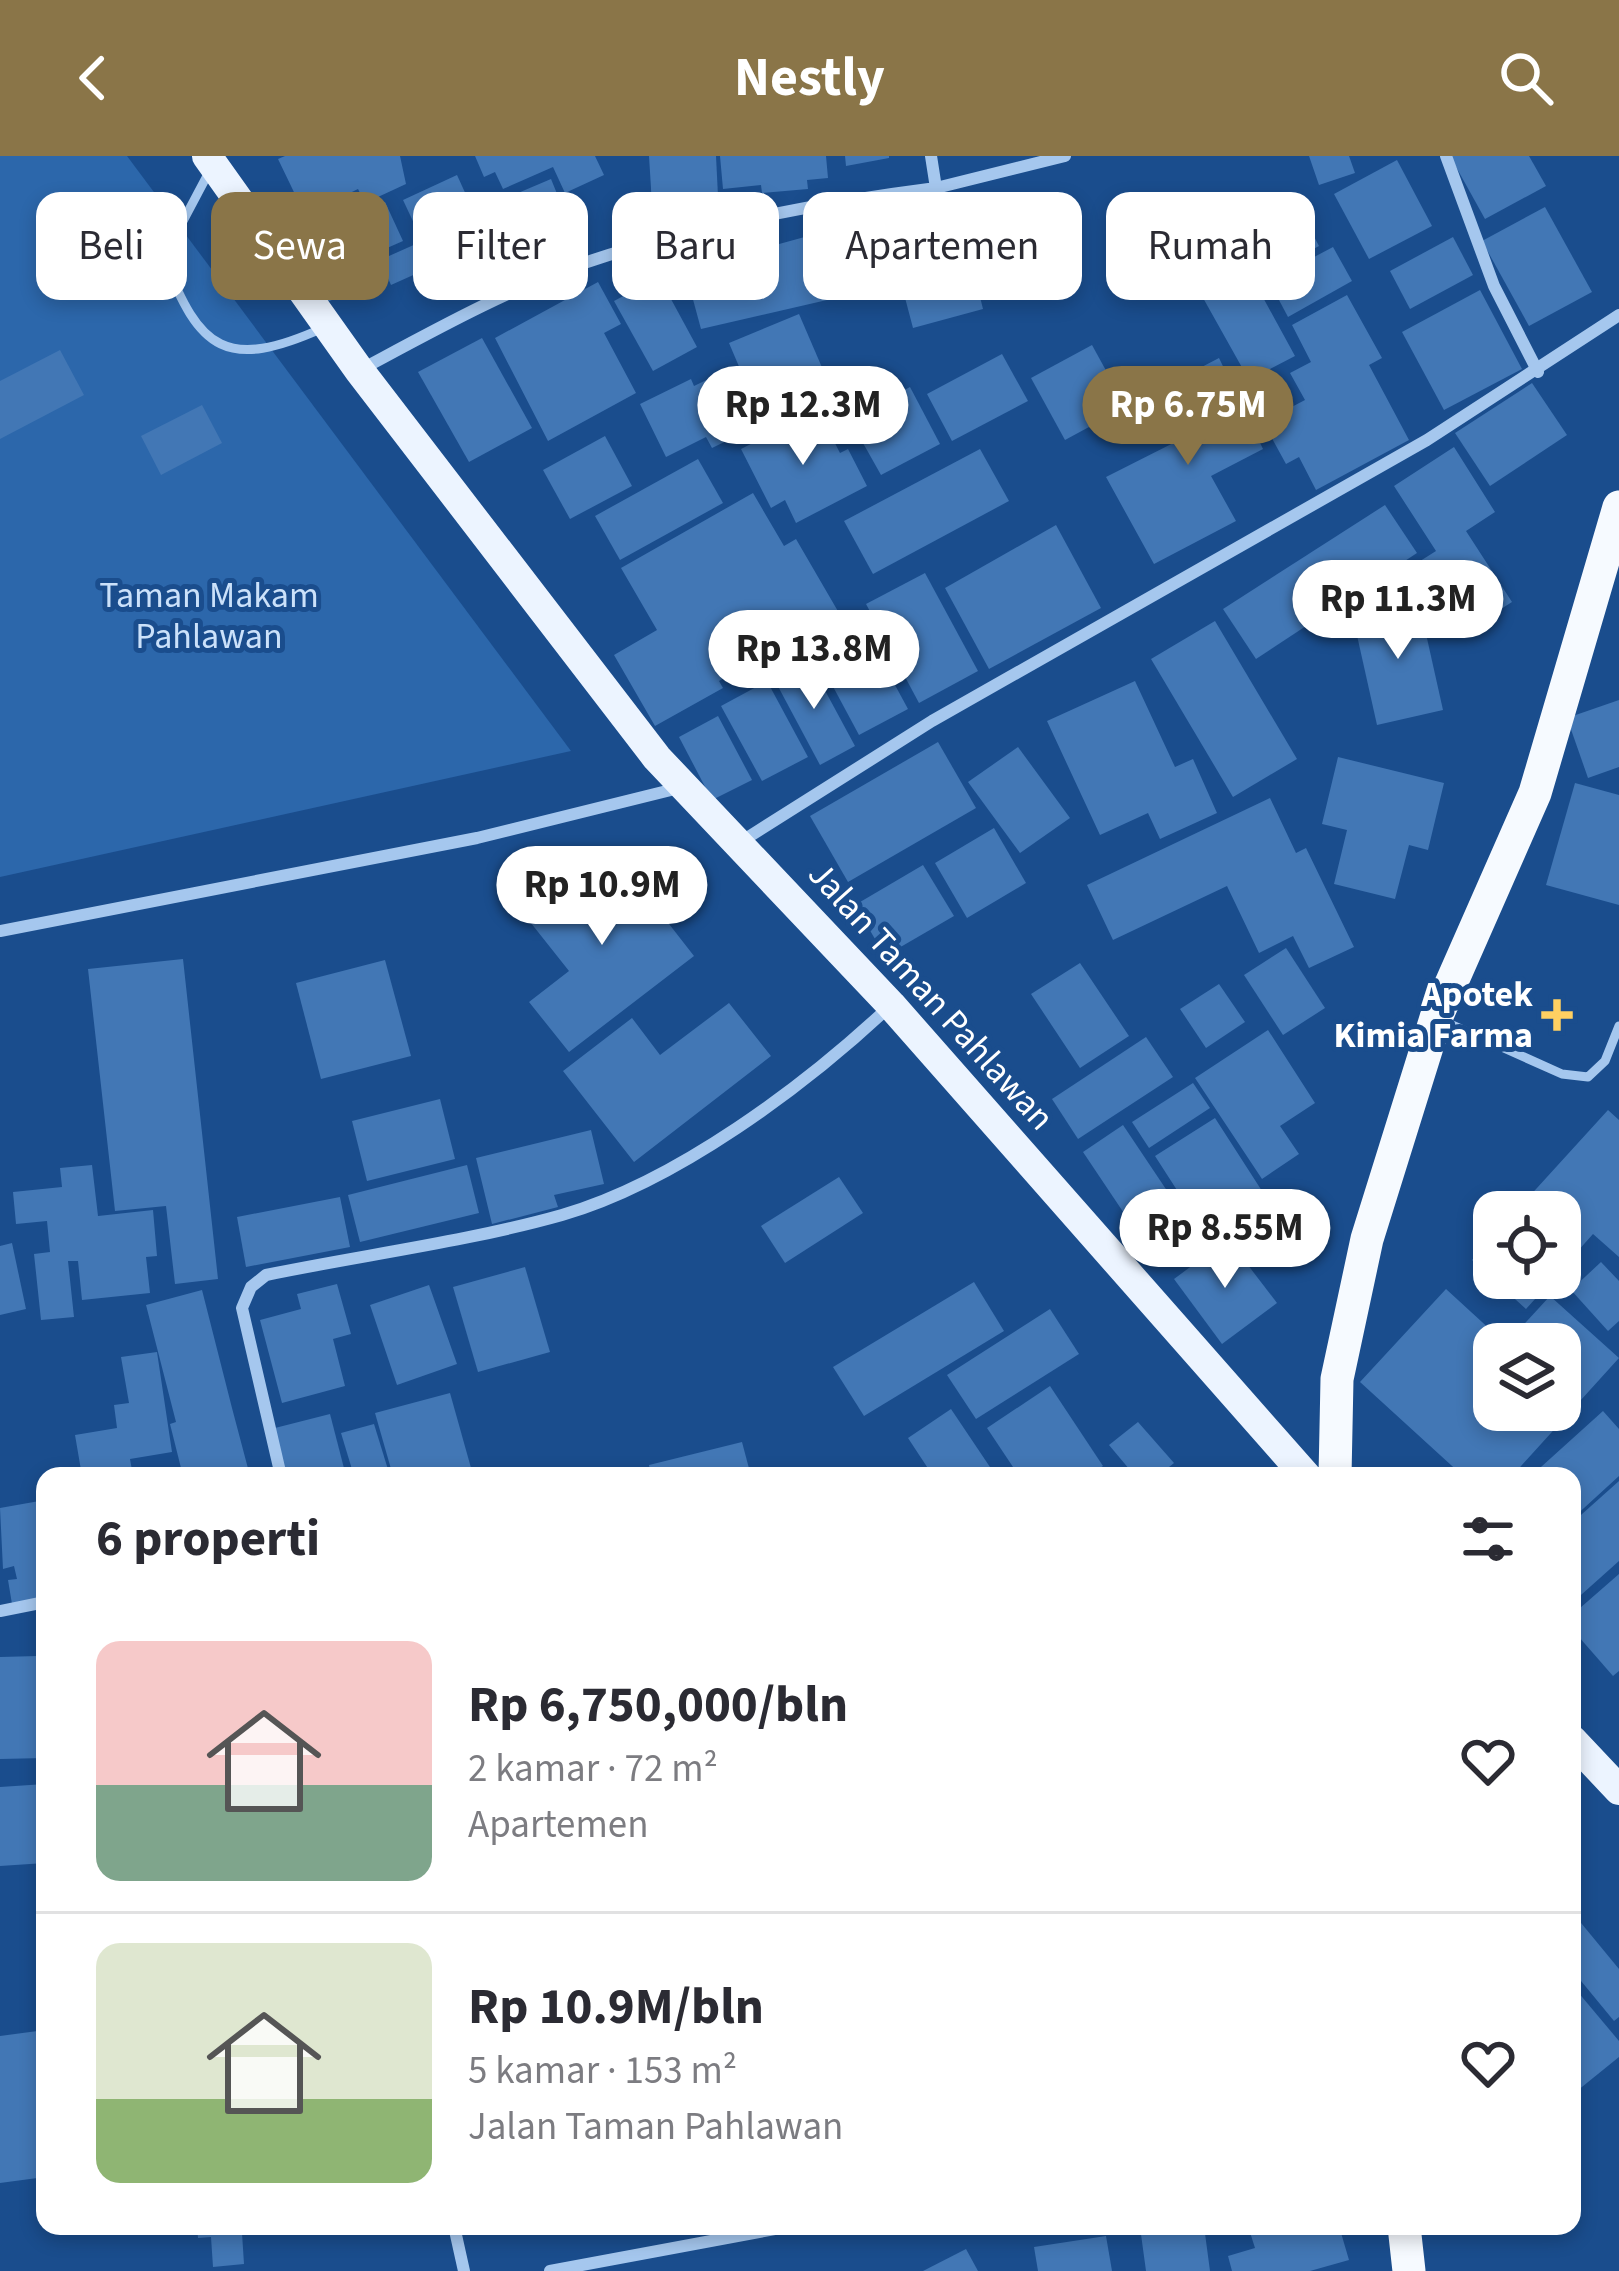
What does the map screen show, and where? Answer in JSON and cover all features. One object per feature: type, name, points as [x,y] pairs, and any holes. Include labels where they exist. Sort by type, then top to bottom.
[{"type":"highway","points":[[1335,1467],[1337,1379],[1367,1239],[1436,1018],[1535,793],[1610,571],[1619,507]]},
{"type":"highway","points":[[1405,2235],[1409,2271]]},
{"type":"main road","name":"Jalan Taman Pahlawan","points":[[210,160],[359,370],[684,787],[891,1005],[1298,1467]]},
{"type":"main road","points":[[1581,1750],[1619,1790]]},
{"type":"street","points":[[931,156],[936,188]]},
{"type":"street","points":[[359,370],[478,307],[584,263],[732,225],[936,188],[1065,156]]},
{"type":"street","points":[[1446,156],[1495,286],[1538,372]]},
{"type":"street","points":[[738,844],[932,722],[1153,600],[1538,372],[1619,315]]},
{"type":"street","points":[[0,931],[477,838],[684,787]]},
{"type":"street","points":[[279,1467],[242,1308],[251,1286],[266,1275],[562,1215],[613,1196],[685,1161],[852,1041],[891,1005]]},
{"type":"street","points":[[0,1611],[36,1604]]},
{"type":"street","points":[[456,2235],[464,2271]]},
{"type":"street","points":[[550,2271],[743,2235]]},
{"type":"lane","points":[[210,160],[166,244],[164,257],[184,312],[206,335],[242,352],[293,341],[328,325]]},
{"type":"lane","points":[[1436,1018],[1562,1073],[1588,1078],[1605,1061],[1619,1026]]},
{"type":"green space","name":"Taman Makam Pahlawan","points":[[0,156],[127,156],[154,192],[36,192],[36,300],[187,300],[187,236],[211,269],[211,300],[234,300],[571,751],[0,877]]},
{"type":"building","points":[[400,156],[406,184],[389,192],[294,192],[278,159]]},
{"type":"building","points":[[475,156],[595,156],[604,175],[567,192],[553,167],[503,189],[495,172],[484,177]]},
{"type":"building","points":[[649,156],[716,156],[718,192],[651,192]]},
{"type":"building","points":[[720,156],[826,156],[828,178],[807,180],[808,189],[762,192],[761,185],[723,189]]},
{"type":"building","points":[[845,156],[889,156],[889,158],[846,166]]},
{"type":"building","points":[[1309,156],[1349,156],[1355,173],[1319,185]]},
{"type":"building","points":[[1450,156],[1529,156],[1546,186],[1485,219]]},
{"type":"building","points":[[1397,160],[1432,226],[1369,259],[1334,194]]},
{"type":"building","points":[[457,175],[465,192],[420,192]]},
{"type":"building","points":[[551,179],[556,192],[520,192]]},
{"type":"building","points":[[413,195],[413,221],[403,200]]},
{"type":"building","points":[[1545,207],[1592,292],[1529,326],[1482,241]]},
{"type":"building","points":[[389,211],[403,241],[389,247]]},
{"type":"building","points":[[803,237],[803,300],[827,300],[701,329],[693,300],[779,300],[779,244]]},
{"type":"building","points":[[1453,237],[1473,275],[1410,309],[1390,271]]},
{"type":"building","points":[[413,245],[413,275],[391,285],[389,256]]},
{"type":"building","points":[[1333,247],[1352,281],[1288,317],[1279,300],[1315,300],[1315,257]]},
{"type":"building","points":[[598,282],[621,324],[604,333],[636,393],[548,441],[495,338],[565,300],[588,300],[588,287]]},
{"type":"building","points":[[1480,290],[1522,369],[1444,410],[1402,332]]},
{"type":"building","points":[[1347,295],[1382,358],[1369,365],[1409,440],[1316,490],[1299,457],[1286,464],[1263,422],[1305,400],[1290,373],[1311,362],[1292,325]]},
{"type":"building","points":[[671,300],[697,347],[653,371],[614,301]]},
{"type":"building","points":[[906,300],[981,300],[983,309],[913,328]]},
{"type":"building","points":[[1204,300],[1264,300],[1295,356],[1249,380]]},
{"type":"building","points":[[799,314],[833,393],[763,423],[729,343]]},
{"type":"building","points":[[482,338],[532,428],[469,462],[418,372]]},
{"type":"building","points":[[1092,345],[1126,407],[1065,440],[1031,378]]},
{"type":"building","points":[[60,350],[84,395],[0,439],[0,381]]},
{"type":"building","points":[[1002,354],[1028,401],[952,441],[927,394]]},
{"type":"building","points":[[1219,358],[1263,449],[1211,476],[1236,521],[1154,564],[1106,477],[1197,431],[1171,383]]},
{"type":"building","points":[[725,371],[753,428],[712,448],[706,437],[666,457],[640,404],[691,379],[694,386]]},
{"type":"building","points":[[1532,383],[1567,435],[1490,486],[1455,433]]},
{"type":"building","points":[[910,387],[940,444],[881,475],[850,420]]},
{"type":"building","points":[[202,405],[222,443],[161,475],[141,436]]},
{"type":"building","points":[[818,410],[840,453],[848,449],[867,486],[796,523],[785,500],[771,508],[741,449]]},
{"type":"building","points":[[605,436],[632,486],[570,519],[543,470]]},
{"type":"building","points":[[1454,447],[1495,512],[1466,531],[1512,602],[1463,633],[1417,563],[1436,551],[1394,486]]},
{"type":"building","points":[[980,449],[1009,501],[873,574],[844,521]]},
{"type":"building","points":[[698,459],[723,503],[620,560],[595,516]]},
{"type":"building","points":[[753,493],[784,546],[796,539],[839,613],[719,681],[723,688],[655,726],[614,655],[657,630],[621,568]]},
{"type":"building","points":[[1385,505],[1417,553],[1256,659],[1223,609]]},
{"type":"building","points":[[1056,525],[1101,608],[989,669],[945,588]]},
{"type":"building","points":[[925,573],[978,671],[919,703],[866,604]]},
{"type":"building","points":[[1418,598],[1443,710],[1377,725],[1352,613]]},
{"type":"building","points":[[857,615],[908,709],[859,735],[808,640]]},
{"type":"building","points":[[1215,621],[1297,759],[1233,797],[1151,659]]},
{"type":"building","points":[[808,659],[855,746],[820,765],[773,677]]},
{"type":"building","points":[[767,681],[808,757],[762,781],[721,706]]},
{"type":"building","points":[[1135,681],[1175,767],[1193,759],[1217,813],[1160,839],[1148,813],[1100,835],[1047,721]]},
{"type":"building","points":[[1619,700],[1619,767],[1588,778],[1567,718]]},
{"type":"building","points":[[718,716],[752,780],[712,800],[679,737]]},
{"type":"building","points":[[938,742],[976,808],[848,882],[810,816]]},
{"type":"building","points":[[1018,747],[1070,818],[1020,853],[968,782]]},
{"type":"building","points":[[1338,757],[1444,783],[1428,850],[1409,845],[1395,899],[1334,884],[1347,830],[1322,824]]},
{"type":"building","points":[[1575,783],[1619,795],[1619,905],[1546,885]]},
{"type":"building","points":[[1270,798],[1296,853],[1306,848],[1354,947],[1309,968],[1293,936],[1259,953],[1227,886],[1113,940],[1087,885]]},
{"type":"building","points":[[994,828],[1026,883],[967,918],[935,863]]},
{"type":"building","points":[[609,847],[694,956],[569,1052],[529,1002],[569,971],[523,913]]},
{"type":"building","points":[[923,865],[954,916],[885,956],[855,905]]},
{"type":"building","points":[[1286,948],[1325,1008],[1283,1035],[1244,975]]},
{"type":"building","points":[[183,959],[218,1279],[175,1284],[166,1206],[115,1211],[88,969]]},
{"type":"building","points":[[385,960],[411,1056],[321,1079],[296,983]]},
{"type":"building","points":[[1080,963],[1129,1036],[1080,1068],[1031,994]]},
{"type":"building","points":[[1219,984],[1245,1022],[1206,1048],[1180,1009]]},
{"type":"building","points":[[729,1003],[771,1056],[634,1162],[563,1071],[632,1018],[660,1055]]},
{"type":"building","points":[[1268,1030],[1315,1103],[1280,1126],[1299,1154],[1262,1179],[1195,1078]]},
{"type":"building","points":[[1146,1037],[1173,1077],[1078,1139],[1052,1099]]},
{"type":"building","points":[[1193,1083],[1210,1108],[1149,1148],[1132,1122]]},
{"type":"building","points":[[440,1099],[455,1159],[367,1181],[352,1121]]},
{"type":"building","points":[[1608,1110],[1619,1120],[1619,1257],[1593,1234],[1581,1247],[1581,1191],[1534,1191]]},
{"type":"building","points":[[1215,1118],[1262,1191],[1254,1195],[1264,1210],[1228,1233],[1219,1218],[1202,1229],[1155,1156]]},
{"type":"building","points":[[1123,1125],[1200,1240],[1160,1267],[1083,1152]]},
{"type":"building","points":[[591,1130],[604,1184],[554,1195],[558,1207],[492,1224],[476,1158]]},
{"type":"building","points":[[92,1165],[98,1216],[153,1210],[157,1256],[146,1257],[150,1293],[82,1300],[78,1261],[68,1261],[74,1317],[41,1320],[34,1254],[50,1252],[47,1221],[16,1224],[13,1192],[62,1187],[60,1168]]},
{"type":"building","points":[[467,1165],[479,1213],[360,1242],[348,1195]]},
{"type":"building","points":[[839,1177],[863,1213],[785,1263],[761,1226]]},
{"type":"building","points":[[340,1197],[350,1247],[246,1267],[237,1217]]},
{"type":"building","points":[[1228,1239],[1277,1303],[1222,1344],[1174,1279]]},
{"type":"building","points":[[12,1243],[26,1309],[0,1315],[0,1246]]},
{"type":"building","points":[[1601,1262],[1619,1281],[1619,1321],[1608,1331],[1579,1299],[1581,1281]]},
{"type":"building","points":[[525,1267],[550,1352],[478,1372],[453,1287]]},
{"type":"building","points":[[974,1282],[1004,1331],[864,1416],[833,1367]]},
{"type":"building","points":[[337,1284],[351,1334],[333,1339],[345,1386],[282,1403],[260,1320],[301,1309],[297,1294]]},
{"type":"building","points":[[429,1285],[457,1364],[397,1385],[370,1305]]},
{"type":"building","points":[[1446,1289],[1483,1323],[1473,1323],[1473,1431],[1553,1431],[1520,1467],[1453,1467],[1360,1382]]},
{"type":"building","points":[[202,1290],[248,1467],[181,1467],[170,1424],[176,1422],[146,1305]]},
{"type":"building","points":[[1515,1299],[1535,1299],[1526,1309]]},
{"type":"building","points":[[1547,1299],[1580,1323],[1525,1323]]},
{"type":"building","points":[[1050,1309],[1079,1354],[976,1419],[947,1375]]},
{"type":"building","points":[[1581,1324],[1619,1358],[1581,1400]]},
{"type":"building","points":[[157,1352],[172,1452],[130,1459],[131,1467],[80,1467],[75,1435],[117,1428],[114,1405],[129,1403],[121,1357]]},
{"type":"building","points":[[1050,1386],[1103,1466],[1013,1467],[987,1428]]},
{"type":"building","points":[[450,1393],[471,1467],[390,1467],[375,1413]]},
{"type":"building","points":[[951,1409],[990,1467],[927,1467],[908,1438]]},
{"type":"building","points":[[1603,1411],[1619,1429],[1619,1476],[1581,1511],[1581,1467],[1541,1467]]},
{"type":"building","points":[[330,1414],[344,1467],[282,1467],[271,1429]]},
{"type":"building","points":[[1138,1422],[1174,1463],[1127,1467],[1109,1445]]},
{"type":"building","points":[[374,1424],[387,1467],[351,1467],[341,1433]]},
{"type":"building","points":[[742,1442],[749,1467],[649,1467]]},
{"type":"building","points":[[1619,1481],[1619,1561],[1581,1595],[1581,1515]]},
{"type":"building","points":[[36,1502],[36,1600],[12,1604],[8,1580],[17,1579],[14,1566],[3,1569],[0,1508]]},
{"type":"building","points":[[1619,1574],[1619,1671],[1613,1676],[1581,1639],[1581,1607]]},
{"type":"building","points":[[36,1656],[36,1758],[0,1759],[0,1657]]},
{"type":"building","points":[[36,1785],[36,1864],[0,1866],[0,1787]]},
{"type":"building","points":[[1581,1923],[1619,1969],[1619,2017],[1614,2021],[1581,1981]]},
{"type":"building","points":[[1581,1996],[1619,2041],[1619,2057],[1581,2088]]},
{"type":"building","points":[[36,2031],[36,2178],[0,2183],[0,2036]]},
{"type":"building","points":[[198,2235],[242,2235],[244,2264],[213,2267],[211,2237]]},
{"type":"building","points":[[1141,2235],[1205,2235],[1210,2271],[1146,2271]]},
{"type":"building","points":[[1251,2235],[1342,2235],[1349,2260],[1310,2271],[1232,2271],[1228,2256],[1255,2248]]},
{"type":"building","points":[[1106,2236],[1112,2271],[1038,2271],[1034,2247]]},
{"type":"building","points":[[966,2249],[978,2271],[923,2271]]},
{"type":"place","name":"Apotek Kimia Farma","points":[[1557,1015]]}]
